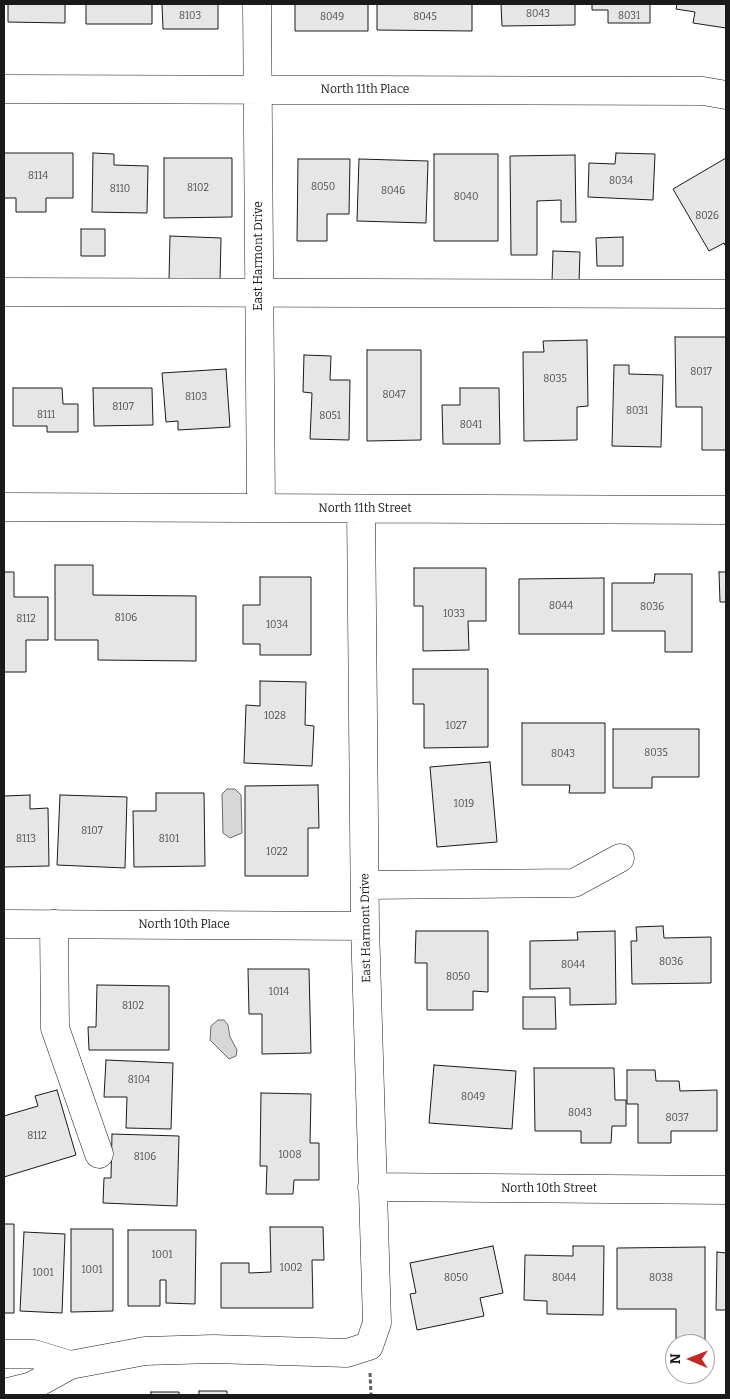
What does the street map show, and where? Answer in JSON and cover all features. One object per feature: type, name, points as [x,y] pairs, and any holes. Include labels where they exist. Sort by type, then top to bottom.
[{"type":"street","name":"East Harmont Drive","points":[[257,4],[261,508]]},
{"type":"street","name":"North 11th Place","points":[[4,89],[703,91],[726,95]]},
{"type":"street","points":[[4,292],[726,294]]},
{"type":"street","name":"North 11th Street","points":[[4,507],[361,510],[726,510]]},
{"type":"street","name":"East Harmont Drive","points":[[70,1365],[145,1351],[213,1349],[347,1352],[369,1346],[377,1323],[365,926],[361,510]]},
{"type":"street","points":[[365,886],[574,882],[620,858]]},
{"type":"street","name":"North 10th Place","points":[[4,924],[365,926]]},
{"type":"street","points":[[54,924],[54,1028],[99,1154]]},
{"type":"street","name":"North 10th Street","points":[[372,1187],[726,1190]]},
{"type":"street","points":[[4,1354],[34,1354],[70,1365]]},
{"type":"street","points":[[4,1393],[32,1386],[70,1365]]},
{"type":"shaded area","points":[[227,789],[235,789],[241,795],[242,833],[230,838],[223,833],[222,794]]},
{"type":"shaded area","points":[[218,1020],[224,1020],[228,1025],[230,1037],[237,1050],[236,1056],[229,1059],[210,1040],[211,1026]]},
{"type":"building","points":[[8,4],[65,4],[65,23],[8,22]]},
{"type":"building","points":[[86,4],[152,4],[152,24],[86,24]]},
{"type":"building","points":[[162,4],[218,4],[218,29],[163,29]]},
{"type":"building","points":[[295,4],[368,4],[368,31],[295,31]]},
{"type":"building","points":[[377,4],[472,4],[472,31],[377,30]]},
{"type":"building","points":[[501,4],[575,4],[575,25],[502,26]]},
{"type":"building","points":[[592,4],[650,4],[650,23],[608,23],[608,10],[592,10]]},
{"type":"building","points":[[677,4],[726,4],[726,28],[693,23],[695,12],[676,9]]},
{"type":"building","points":[[4,153],[73,153],[73,198],[46,198],[46,212],[16,212],[16,198],[4,198]]},
{"type":"building","points":[[93,153],[114,154],[114,165],[148,166],[147,213],[92,212]]},
{"type":"building","points":[[616,153],[655,154],[653,200],[588,197],[589,163],[615,164]]},
{"type":"building","points":[[434,154],[498,154],[498,241],[434,241]]},
{"type":"building","points":[[575,155],[576,222],[561,222],[561,200],[537,201],[537,255],[511,255],[510,156]]},
{"type":"building","points":[[164,158],[232,158],[232,217],[164,218]]},
{"type":"building","points":[[726,158],[726,247],[724,243],[709,251],[673,189]]},
{"type":"building","points":[[298,159],[350,159],[349,214],[327,214],[327,241],[297,241]]},
{"type":"building","points":[[359,159],[428,161],[426,223],[357,221]]},
{"type":"building","points":[[81,229],[105,229],[105,256],[81,256]]},
{"type":"building","points":[[170,236],[221,238],[220,282],[169,280]]},
{"type":"building","points":[[623,237],[623,266],[597,266],[596,238]]},
{"type":"building","points":[[553,251],[580,252],[579,283],[552,282]]},
{"type":"building","points":[[675,337],[726,337],[726,450],[702,450],[702,407],[676,407]]},
{"type":"building","points":[[587,340],[588,406],[577,407],[577,440],[524,441],[523,352],[544,352],[543,341]]},
{"type":"building","points":[[367,350],[421,350],[421,440],[367,441]]},
{"type":"building","points":[[304,355],[331,356],[330,380],[350,380],[349,440],[310,439],[312,393],[303,392]]},
{"type":"building","points":[[614,365],[629,365],[629,374],[663,375],[661,447],[612,446]]},
{"type":"building","points":[[226,369],[230,427],[178,430],[178,421],[166,422],[162,373]]},
{"type":"building","points":[[13,388],[62,388],[63,404],[78,404],[78,432],[47,432],[47,426],[13,426]]},
{"type":"building","points":[[93,388],[152,388],[153,425],[94,426]]},
{"type":"building","points":[[460,388],[499,388],[500,444],[443,444],[442,405],[460,405]]},
{"type":"building","points":[[55,565],[93,565],[93,595],[196,596],[196,661],[98,660],[98,640],[55,640]]},
{"type":"building","points":[[414,568],[486,568],[486,621],[468,621],[469,650],[423,651],[423,606],[414,606]]},
{"type":"building","points":[[4,572],[14,572],[14,597],[48,597],[48,640],[26,640],[26,672],[4,672]]},
{"type":"building","points":[[719,572],[726,572],[726,602],[720,602]]},
{"type":"building","points":[[655,574],[692,574],[692,652],[665,652],[665,631],[612,631],[612,583],[654,583]]},
{"type":"building","points":[[260,577],[311,577],[311,655],[260,655],[260,644],[243,644],[243,605],[260,605]]},
{"type":"building","points":[[604,578],[604,634],[519,634],[519,579]]},
{"type":"building","points":[[413,669],[488,669],[488,747],[424,748],[424,704],[413,704]]},
{"type":"building","points":[[260,681],[306,682],[305,725],[314,726],[312,766],[244,763],[246,705],[260,706]]},
{"type":"building","points":[[522,723],[605,723],[605,793],[569,793],[570,785],[522,785]]},
{"type":"building","points":[[613,729],[699,729],[699,777],[652,777],[652,788],[613,788]]},
{"type":"building","points":[[490,762],[497,842],[437,847],[430,767]]},
{"type":"building","points":[[318,785],[319,828],[308,828],[308,876],[245,876],[245,786]]},
{"type":"building","points":[[156,793],[204,793],[205,866],[134,867],[133,811],[156,811]]},
{"type":"building","points":[[30,795],[30,809],[48,808],[49,866],[4,867],[4,796]]},
{"type":"building","points":[[60,795],[127,797],[125,868],[57,865]]},
{"type":"building","points":[[663,926],[664,938],[711,937],[711,983],[632,984],[631,941],[637,941],[636,927]]},
{"type":"building","points":[[416,931],[488,931],[488,992],[473,991],[473,1010],[427,1010],[427,963],[415,963]]},
{"type":"building","points":[[615,931],[616,1004],[570,1005],[570,988],[530,989],[530,941],[578,940],[577,932]]},
{"type":"building","points":[[248,969],[309,969],[311,1053],[262,1054],[262,1014],[249,1014]]},
{"type":"building","points":[[97,985],[169,986],[169,1050],[89,1050],[88,1027],[96,1027]]},
{"type":"building","points":[[523,997],[555,997],[556,1029],[523,1029]]},
{"type":"building","points":[[106,1060],[173,1063],[171,1129],[126,1128],[127,1097],[104,1097]]},
{"type":"building","points":[[434,1065],[516,1071],[512,1129],[429,1123]]},
{"type":"building","points":[[534,1068],[614,1068],[615,1100],[626,1100],[626,1126],[612,1126],[611,1143],[581,1143],[581,1131],[535,1131]]},
{"type":"building","points":[[627,1070],[655,1070],[656,1081],[679,1081],[680,1091],[717,1090],[717,1131],[671,1131],[671,1143],[638,1143],[638,1104],[627,1104]]},
{"type":"building","points":[[57,1090],[76,1155],[4,1177],[4,1116],[38,1106],[35,1096]]},
{"type":"building","points":[[261,1093],[311,1094],[310,1143],[319,1143],[319,1180],[294,1180],[293,1194],[266,1194],[267,1166],[260,1166]]},
{"type":"building","points":[[112,1134],[179,1136],[177,1206],[103,1203],[104,1178],[111,1178]]},
{"type":"building","points":[[4,1224],[14,1224],[14,1313],[4,1313]]},
{"type":"building","points":[[270,1227],[323,1227],[324,1260],[312,1260],[313,1308],[221,1308],[221,1263],[249,1263],[249,1273],[271,1272]]},
{"type":"building","points":[[71,1229],[113,1229],[113,1311],[71,1312]]},
{"type":"building","points":[[128,1230],[196,1230],[195,1304],[166,1303],[166,1280],[160,1280],[160,1306],[128,1306]]},
{"type":"building","points":[[24,1232],[65,1234],[62,1313],[20,1311]]},
{"type":"building","points":[[493,1246],[503,1293],[480,1298],[484,1316],[417,1330],[410,1294],[416,1293],[410,1263]]},
{"type":"building","points":[[573,1246],[604,1246],[603,1315],[547,1314],[547,1301],[524,1300],[525,1255],[573,1256]]},
{"type":"building","points":[[705,1247],[705,1334],[676,1334],[676,1309],[617,1309],[617,1248]]},
{"type":"building","points":[[717,1252],[726,1253],[726,1310],[716,1310]]},
{"type":"building","points":[[199,1391],[227,1391],[227,1395],[199,1395]]},
{"type":"building","points":[[151,1392],[179,1392],[179,1395],[151,1395]]}]
